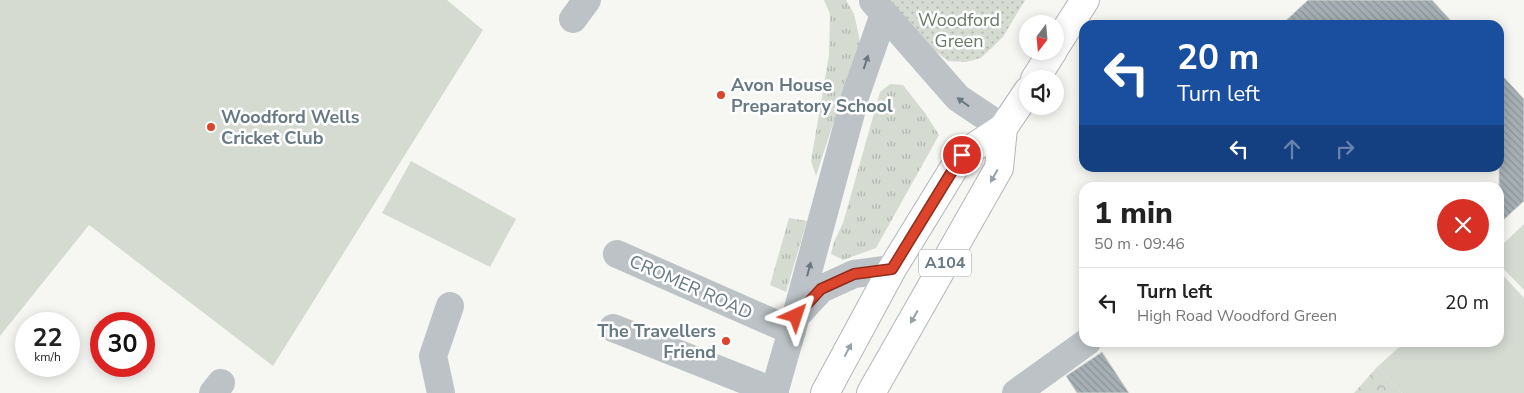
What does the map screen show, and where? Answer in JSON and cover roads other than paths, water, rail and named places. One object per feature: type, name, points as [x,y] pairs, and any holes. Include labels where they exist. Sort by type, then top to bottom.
[{"type":"main road","points":[[1064,33],[1085,0]]},
{"type":"main road","name":"A104","points":[[825,393],[892,269],[962,155],[1003,128],[1019,104]]},
{"type":"main road","name":"A104","points":[[872,391],[999,168],[1003,128]]},
{"type":"street","points":[[878,7],[958,98],[1003,128]]},
{"type":"street","points":[[613,328],[775,392],[878,7]]},
{"type":"street","name":"CROMER ROAD","points":[[617,254],[794,324]]},
{"type":"street","points":[[794,324],[821,289],[854,274],[892,269]]},
{"type":"street","points":[[441,393],[433,356],[450,306]]},
{"type":"street","points":[[1016,393],[1080,347]]},
{"type":"place","name":"Avon House Preparatory School","points":[[721,95]]},
{"type":"place","name":"Woodford Wells Cricket Club","points":[[211,127]]},
{"type":"place","name":"The Travellers Friend","points":[[726,341]]},
{"type":"park label","name":"Woodford Green","points":[[959,30]]}]
